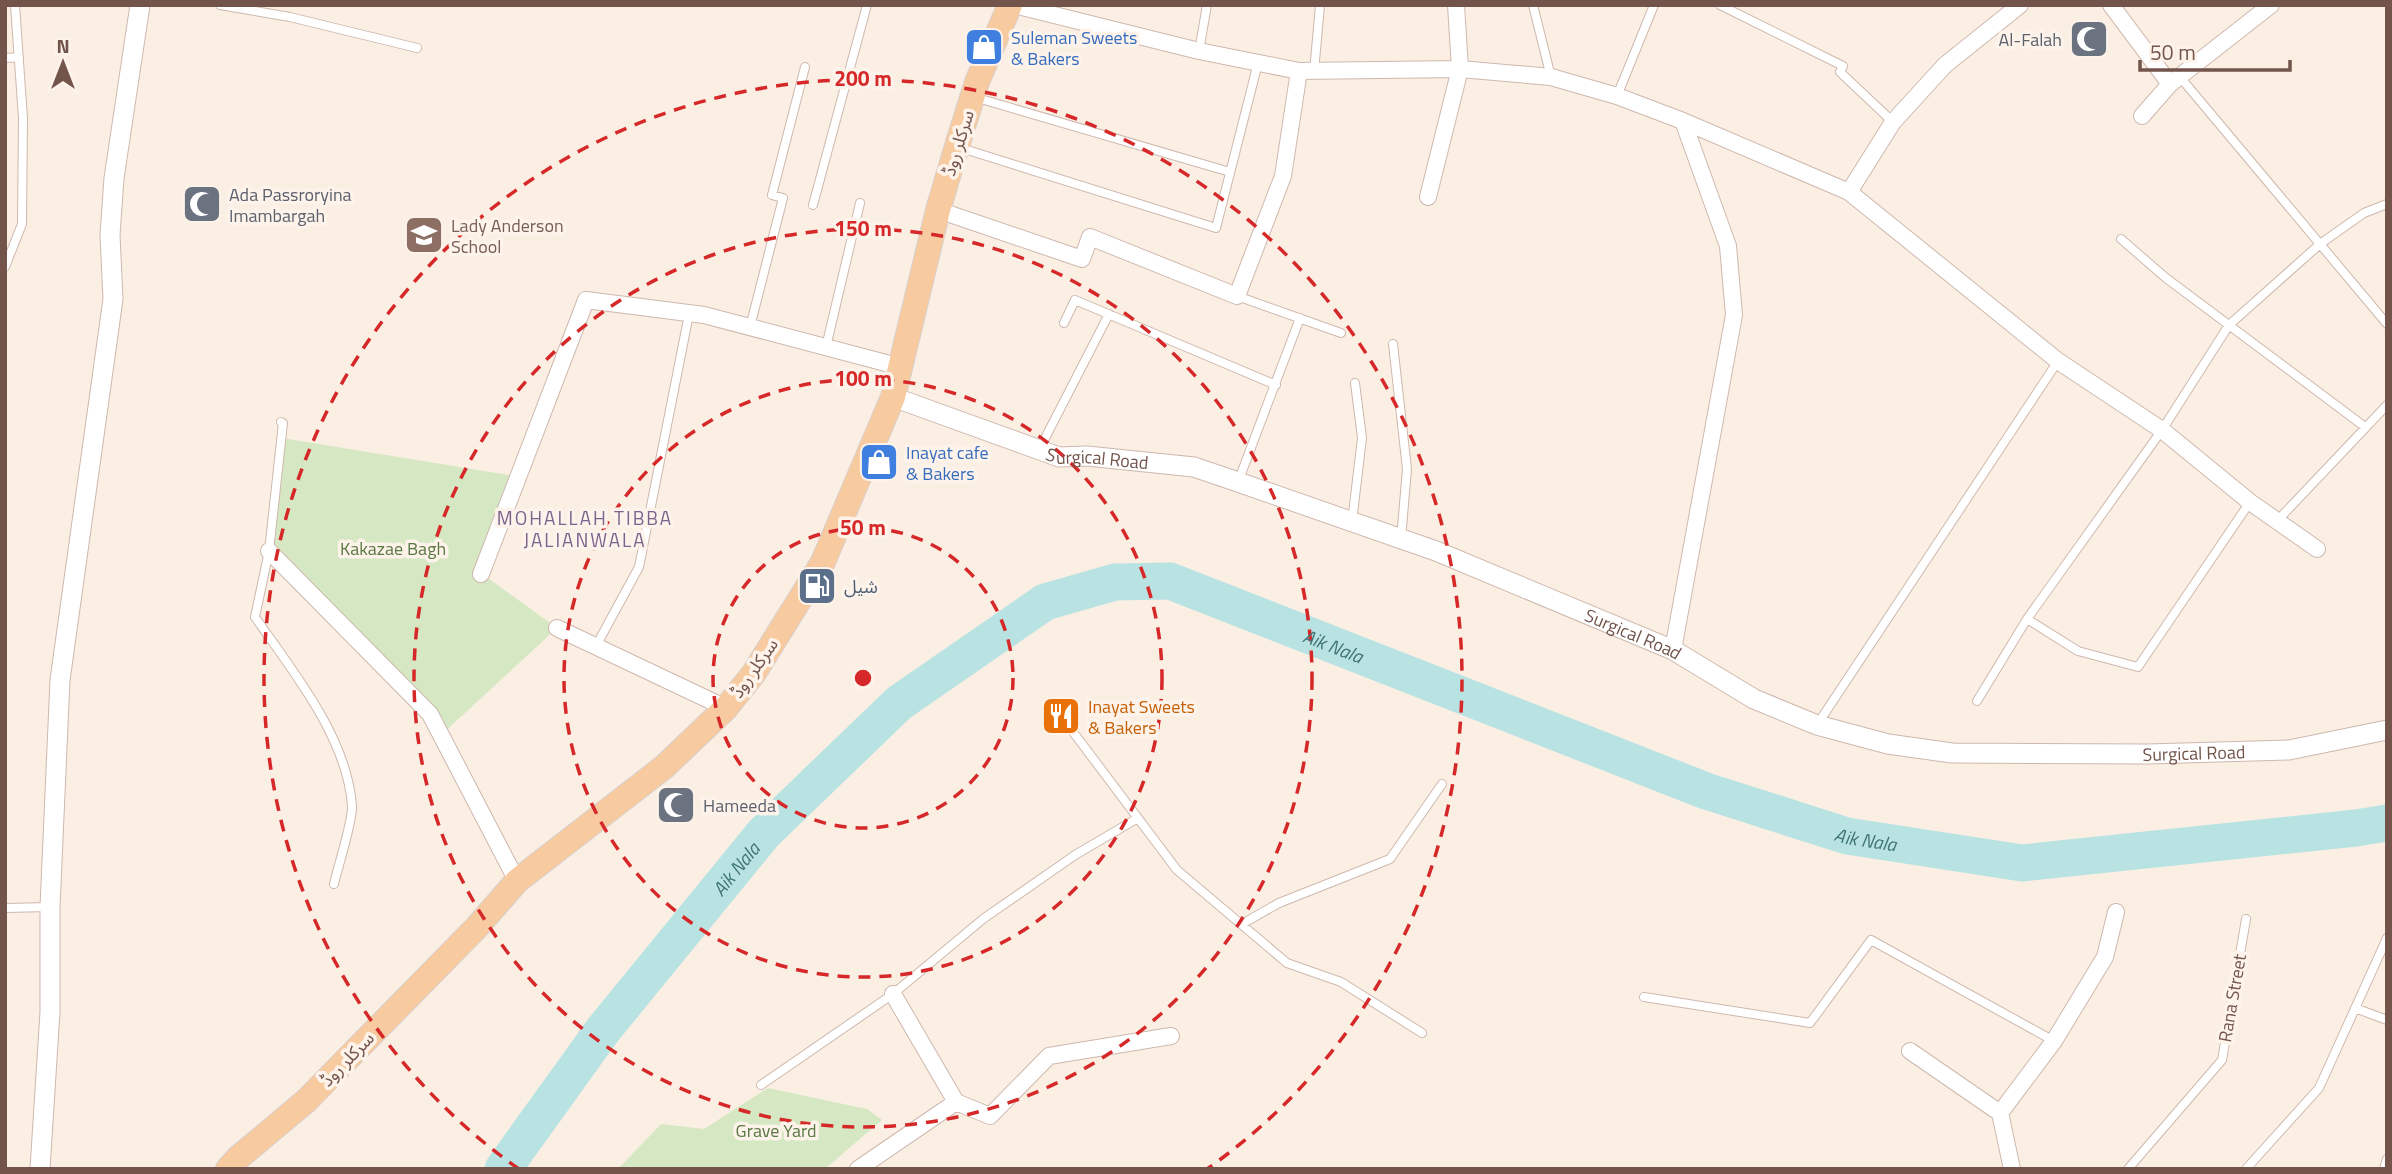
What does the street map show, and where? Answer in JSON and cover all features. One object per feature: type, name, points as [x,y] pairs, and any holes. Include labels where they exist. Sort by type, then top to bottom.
[{"type":"main road","name":"سرکلر روڈ","points":[[212,1169],[233,1163],[306,1101],[477,927],[517,881],[664,766],[726,708],[754,673],[823,562],[893,397],[938,209],[957,146],[972,97],[1012,5]]},
{"type":"street","points":[[40,1169],[50,1012],[50,907],[60,680],[113,299],[110,235],[114,178],[140,5]]},
{"type":"street","points":[[1012,5],[1199,51],[1307,71],[1460,69],[1551,77],[1617,96],[1683,121],[1849,192],[2058,361],[2162,430],[2250,502],[2317,549]]},
{"type":"street","points":[[1427,197],[1460,69],[1455,5]]},
{"type":"street","points":[[1849,192],[1893,121],[1945,65],[2020,5]]},
{"type":"street","points":[[2111,5],[2175,80]]},
{"type":"street","points":[[2142,116],[2175,80],[2271,5]]},
{"type":"street","points":[[938,209],[1082,259],[1090,237],[1237,296],[1283,176],[1307,71]]},
{"type":"street","points":[[1673,650],[1734,316],[1728,246],[1683,121]]},
{"type":"street","points":[[481,573],[586,300],[689,314],[750,327],[901,367]]},
{"type":"street","name":"Surgical Road","points":[[893,397],[1059,457],[1087,456],[1194,467],[1436,551],[1673,650],[1754,699],[1816,725],[1888,744],[1966,753],[2148,754],[2289,750],[2387,730]]},
{"type":"street","points":[[269,551],[430,714],[517,881]]},
{"type":"street","points":[[557,628],[726,708]]},
{"type":"street","points":[[2000,1113],[2054,1041],[2105,957],[2116,912]]},
{"type":"street","points":[[893,994],[956,1102],[990,1116],[1049,1056],[1171,1036]]},
{"type":"street","points":[[1910,1051],[2000,1113],[2012,1169]]},
{"type":"street","points":[[858,1169],[956,1102]]},
{"type":"lane","points":[[5,267],[22,224],[23,118],[15,5]]},
{"type":"lane","points":[[220,5],[290,17],[417,48]]},
{"type":"lane","points":[[813,205],[867,5]]},
{"type":"lane","points":[[1199,51],[1207,5]]},
{"type":"lane","points":[[1307,71],[1320,5]]},
{"type":"lane","points":[[1533,5],[1551,77]]},
{"type":"lane","points":[[1617,96],[1654,5]]},
{"type":"lane","points":[[1720,5],[1843,66],[1840,72],[1893,121]]},
{"type":"lane","points":[[5,58],[19,57]]},
{"type":"lane","points":[[957,146],[1216,229],[1258,63]]},
{"type":"lane","points":[[750,327],[783,198],[772,195],[805,67]]},
{"type":"lane","points":[[2175,80],[2387,324]]},
{"type":"lane","points":[[972,97],[1230,172]]},
{"type":"lane","points":[[826,347],[860,203]]},
{"type":"lane","points":[[1977,701],[2027,619],[2162,430],[2229,325],[2320,244],[2364,213],[2387,204]]},
{"type":"lane","points":[[2121,239],[2166,278],[2365,427]]},
{"type":"lane","points":[[1237,296],[1340,333]]},
{"type":"lane","points":[[1064,323],[1075,300],[1276,385]]},
{"type":"lane","points":[[596,646],[639,567],[689,314]]},
{"type":"lane","points":[[1039,450],[1110,314]]},
{"type":"lane","points":[[1238,482],[1300,318]]},
{"type":"lane","points":[[1393,344],[1407,469],[1401,539]]},
{"type":"lane","points":[[1816,725],[2058,361]]},
{"type":"lane","points":[[1352,522],[1362,438],[1355,383]]},
{"type":"lane","points":[[2277,521],[2387,405]]},
{"type":"lane","points":[[281,422],[283,424],[269,551],[255,617],[307,693],[344,762],[352,808],[334,884]]},
{"type":"lane","points":[[2027,619],[2078,651],[2138,667],[2250,502]]},
{"type":"lane","points":[[1061,716],[1177,870],[1286,963],[1341,982],[1422,1032]]},
{"type":"lane","points":[[1242,924],[1279,903],[1390,859],[1442,784]]},
{"type":"lane","points":[[761,1085],[893,994],[983,919],[1075,855],[1138,818]]},
{"type":"lane","points":[[5,908],[50,907]]},
{"type":"lane","name":"Rana Street","points":[[2128,1169],[2222,1060],[2246,919]]},
{"type":"lane","points":[[2246,1169],[2319,1088],[2387,938]]},
{"type":"lane","points":[[1644,997],[1810,1023],[1871,940],[2054,1041]]},
{"type":"lane","points":[[2355,1008],[2387,1020]]},
{"type":"lane","points":[[2384,1169],[2387,1159]]},
{"type":"green space","name":"Kakazae Bagh","points":[[282,438],[514,476],[481,573],[557,628],[440,736],[269,551]]},
{"type":"green space","name":"Grave Yard","points":[[768,1088],[867,1109],[882,1120],[825,1169],[618,1169],[661,1124],[704,1129]]},
{"type":"waterway","name":"Aik Nala","points":[[503,1169],[603,1030],[764,833],[899,703],[1045,602],[1115,582],[1170,581],[1706,791],[1847,836],[2022,863],[2387,823]]},
{"type":"place","name":"Al-Falah","points":[[2089,39]]},
{"type":"place","name":"Suleman Sweets & Bakers","points":[[984,47]]},
{"type":"place","name":"Ada Passroryina Imambargah","points":[[202,204]]},
{"type":"place","name":"Lady Anderson School","points":[[424,235]]},
{"type":"place","name":"Inayat cafe & Bakers","points":[[879,462]]},
{"type":"place","name":"شیل","points":[[817,586]]},
{"type":"place","name":"Inayat Sweets & Bakers","points":[[1061,716]]},
{"type":"place","name":"Hameeda","points":[[676,805]]},
{"type":"district","name":"MOHALLAH TIBBA JALIANWALA","points":[[585,528]]}]
